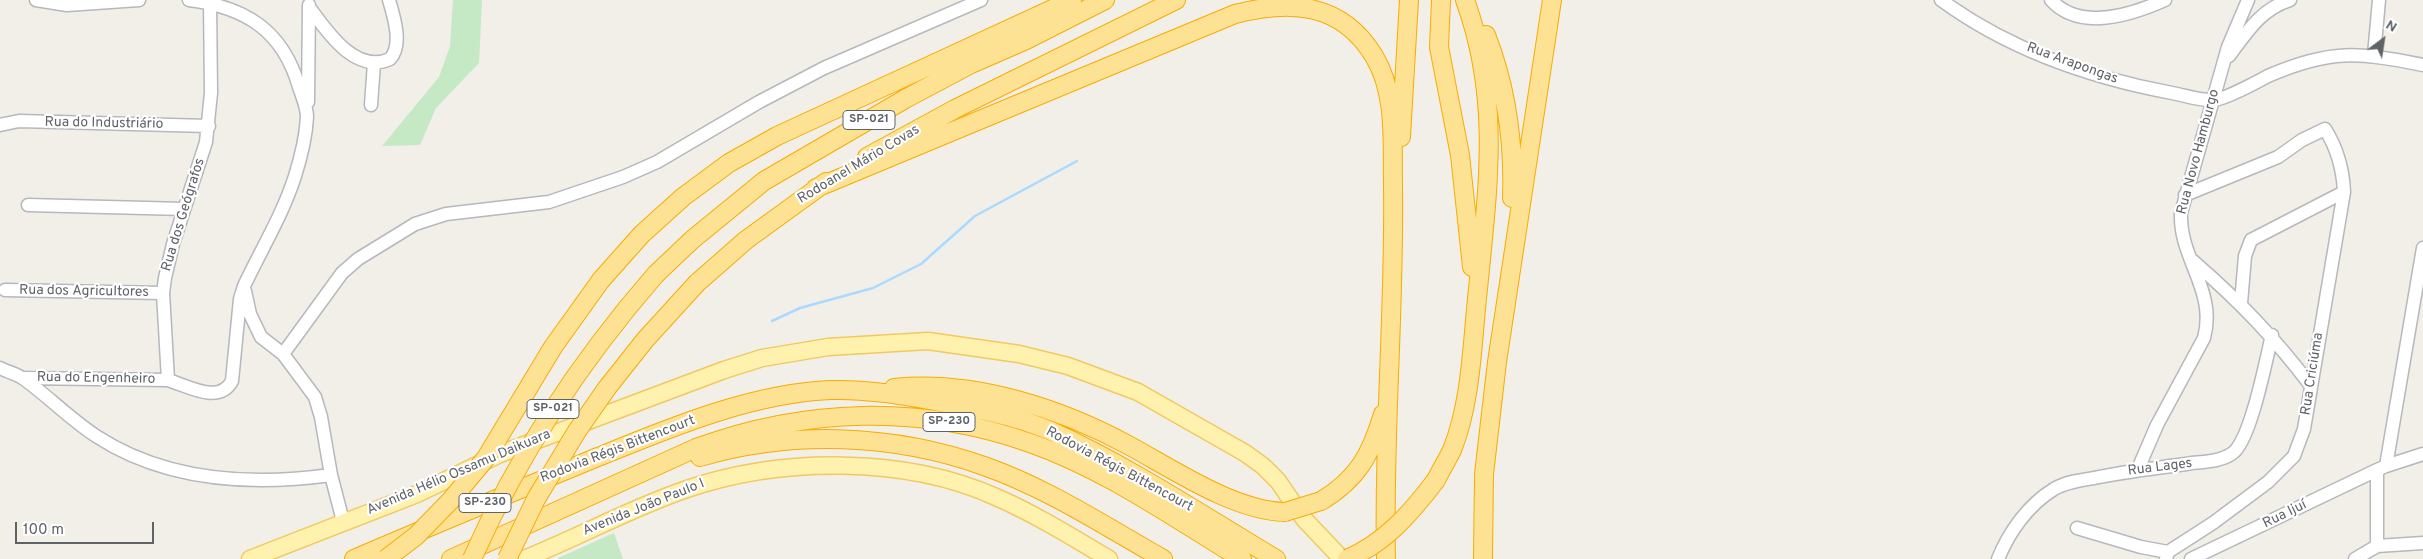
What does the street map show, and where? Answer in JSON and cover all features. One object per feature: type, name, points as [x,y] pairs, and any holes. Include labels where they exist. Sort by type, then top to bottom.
[{"type":"highway","points":[[386,559],[416,536],[451,500],[486,458],[553,347],[601,280],[642,234],[683,197],[729,163],[777,136],[1072,0]]},
{"type":"highway","name":"SP-021","points":[[472,559],[491,516],[554,408],[618,318],[656,274],[693,239],[764,181],[913,94],[1105,0]]},
{"type":"highway","name":"Rodoanel Mário Covas","points":[[507,559],[536,499],[577,431],[607,388],[645,340],[697,282],[746,240],[816,188],[955,108],[1176,0]]},
{"type":"highway","points":[[1386,559],[1394,236],[1409,0]]},
{"type":"highway","points":[[1441,0],[1439,47],[1460,155],[1469,228],[1475,315]]},
{"type":"highway","points":[[1347,559],[1360,553],[1392,531],[1436,480],[1452,450],[1461,421],[1475,315],[1486,204],[1490,117],[1481,52],[1467,0]]},
{"type":"highway","points":[[1467,0],[1493,52],[1509,126],[1512,196],[1505,298]]},
{"type":"highway","points":[[1483,559],[1484,474],[1505,298],[1552,0]]},
{"type":"highway","points":[[816,188],[1069,84],[1194,29],[1235,14],[1262,7],[1285,5],[1308,8],[1332,17],[1351,28],[1363,41],[1377,63],[1383,76],[1389,103],[1394,236]]},
{"type":"highway","points":[[869,390],[917,386],[962,390],[1025,403],[1070,418],[1247,506],[1271,512],[1285,512],[1322,501],[1341,489],[1357,472],[1371,449],[1390,395]]},
{"type":"highway","name":"Rodovia Régis Bittencourt","points":[[354,559],[672,427],[770,398],[830,390],[869,390],[971,408],[1012,418],[1051,432],[1154,487],[1276,559]]},
{"type":"highway","name":"Rodovia Régis Bittencourt","points":[[451,559],[696,448],[732,435],[794,421],[843,415],[932,418],[979,428],[1030,443],[1112,482],[1242,559]]},
{"type":"highway","points":[[635,477],[712,454],[769,444],[820,439],[900,444],[928,449],[985,466],[1028,485],[1163,559]]},
{"type":"main road","name":"Avenida Hélio Ossamu Daikuara","points":[[250,559],[343,521],[417,494],[500,454],[724,370],[762,358],[828,347],[928,341],[1010,353],[1068,366],[1138,392],[1245,452],[1263,466],[1278,481],[1304,520],[1342,559]]},
{"type":"main road","name":"Avenida João Paulo I","points":[[524,559],[687,488],[753,472],[785,468],[820,467],[914,472],[958,483],[996,497],[1109,559]]},
{"type":"street","points":[[36,0],[67,5],[139,0]]},
{"type":"street","points":[[189,0],[210,2],[250,18],[268,30],[287,54],[296,75],[307,115]]},
{"type":"street","points":[[309,3],[338,43],[351,53],[374,63],[390,59],[397,47],[396,30],[389,0]]},
{"type":"street","points":[[283,354],[342,273],[358,258],[415,224],[446,214],[549,202],[623,177],[657,162],[759,102],[824,68],[981,0]]},
{"type":"street","name":"Rua Arapongas","points":[[1941,0],[1980,25],[2005,38],[2069,65],[2136,86],[2214,101]]},
{"type":"street","points":[[2051,0],[2066,14],[2090,19],[2150,6],[2165,0]]},
{"type":"street","name":"Rua Novo Hamburgo","points":[[2138,469],[2157,425],[2204,338],[2207,326],[2207,303],[2183,240],[2180,225],[2185,195],[2214,101],[2232,33],[2248,0]]},
{"type":"street","points":[[2224,63],[2263,14],[2275,5],[2290,0]]},
{"type":"street","points":[[2374,55],[2379,0]]},
{"type":"street","name":"Rua dos Geógrafos","points":[[168,380],[163,293],[173,244],[202,158],[209,126],[211,93],[210,2]]},
{"type":"street","points":[[168,380],[212,394],[223,392],[232,381],[240,299],[244,286],[295,177],[302,150],[307,115],[309,3]]},
{"type":"street","points":[[2214,101],[2276,73],[2315,59],[2350,54],[2374,55],[2423,65]]},
{"type":"street","points":[[371,105],[374,63]]},
{"type":"street","name":"Rua do Industriário","points":[[0,125],[19,121],[209,126]]},
{"type":"street","name":"Rua Criciúma","points":[[2167,555],[2268,482],[2289,462],[2298,447],[2304,428],[2344,192],[2340,160],[2325,128],[2302,140],[2278,157],[2185,195]]},
{"type":"street","points":[[2241,303],[2245,256],[2251,240],[2344,192]]},
{"type":"street","points":[[28,205],[184,209]]},
{"type":"street","points":[[2377,546],[2382,468],[2418,306],[2423,248]]},
{"type":"street","points":[[2191,260],[2241,303],[2272,335],[2311,386]]},
{"type":"street","points":[[244,286],[254,326],[261,337],[283,354],[315,397],[321,417],[331,475],[343,521]]},
{"type":"street","name":"Rua dos Agricultores","points":[[6,290],[163,293]]},
{"type":"street","name":"Rua Lages","points":[[1998,559],[2012,532],[2025,514],[2055,488],[2068,483],[2138,469],[2211,461],[2229,456],[2235,451],[2247,426],[2272,335]]},
{"type":"street","points":[[0,368],[24,378],[64,413],[95,436],[139,461],[159,467],[220,478],[263,482],[331,475]]},
{"type":"street","name":"Rua do Engenheiro","points":[[24,378],[168,380]]},
{"type":"street","name":"Rua Ijuí","points":[[2191,559],[2382,468],[2423,454]]},
{"type":"street","points":[[2077,528],[2167,555]]},
{"type":"street","points":[[2356,559],[2377,546],[2423,544]]},
{"type":"green space","points":[[453,0],[482,0],[479,63],[436,108],[420,145],[382,146],[439,77],[450,46]]},
{"type":"green space","points":[[614,533],[623,559],[558,559],[558,558]]},
{"type":"waterway","points":[[772,321],[800,308],[873,288],[921,264],[975,216],[1077,161]]}]
